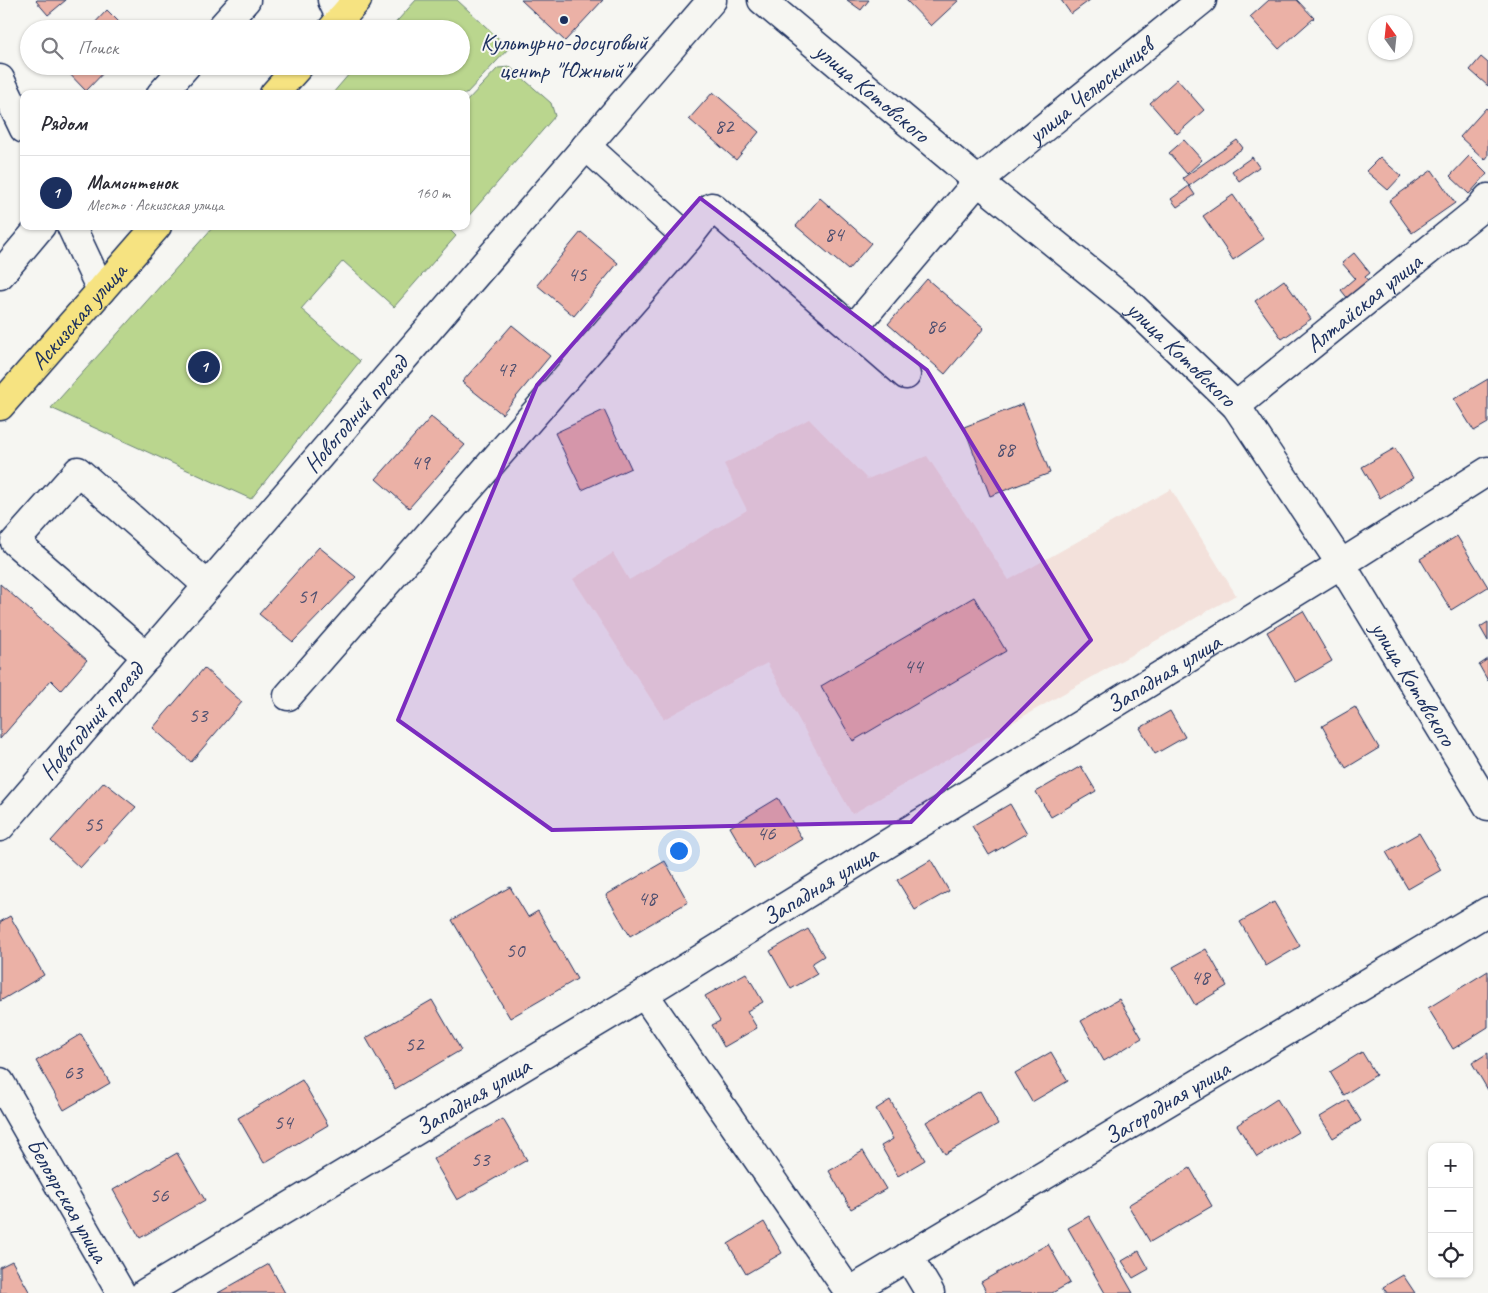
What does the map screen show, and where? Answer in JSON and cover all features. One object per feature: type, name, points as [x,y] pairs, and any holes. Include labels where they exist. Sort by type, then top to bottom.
[{"type":"main road","points":[[278,90],[291,75]]},
{"type":"main road","name":"Аскизская улица","points":[[0,406],[154,230]]},
{"type":"street","points":[[228,20],[246,0]]},
{"type":"street","name":"Новогодний проезд","points":[[0,827],[712,0]]},
{"type":"street","name":"улица Котовского","points":[[762,0],[978,181],[1133,307],[1236,406],[1341,564],[1488,806]]},
{"type":"street","name":"улица Челюскинцев","points":[[853,329],[978,181],[1202,0]]},
{"type":"street","points":[[165,90],[178,75]]},
{"type":"street","points":[[0,79],[20,121]]},
{"type":"street","points":[[586,146],[688,238]]},
{"type":"street","name":"Алтайская улица","points":[[1236,406],[1476,212],[1488,198]]},
{"type":"street","points":[[288,696],[688,238],[712,208],[906,375]]},
{"type":"street","points":[[0,275],[39,230]]},
{"type":"street","points":[[73,230],[101,290]]},
{"type":"street","points":[[147,657],[15,542],[78,471],[208,586]]},
{"type":"street","name":"Западная улица","points":[[145,1293],[644,994],[1341,564],[1488,471]]},
{"type":"street","name":"Загородная улица","points":[[848,1292],[1488,911]]},
{"type":"street","points":[[644,994],[848,1292]]},
{"type":"street","name":"Белоярская улица","points":[[0,1082],[121,1293]]},
{"type":"street","points":[[908,1256],[930,1293]]},
{"type":"highlighted area","points":[[700,198],[927,370],[1091,640],[911,822],[552,830],[398,720],[537,385]]},
{"type":"shaded area","points":[[809,419],[867,479],[927,456],[1009,580],[1171,489],[1236,595],[852,814],[767,663],[664,719],[573,579],[613,553],[629,580],[747,510],[724,464]]},
{"type":"green space","points":[[416,0],[457,0],[509,48],[470,90],[335,90],[348,75],[470,75],[470,20],[398,20]]},
{"type":"green space","points":[[510,67],[551,103],[555,116],[470,214],[470,98],[498,68]]},
{"type":"green space","points":[[210,230],[450,230],[456,236],[394,307],[343,261],[301,309],[360,361],[251,499],[51,408]]},
{"type":"building","points":[[37,0],[66,0],[48,15]]},
{"type":"building","name":"Культурно-досуговый центр \"Южный\"","points":[[521,0],[603,0],[565,41]]},
{"type":"building","points":[[847,0],[869,0],[861,10]]},
{"type":"building","points":[[906,0],[959,0],[931,26]]},
{"type":"building","points":[[1061,0],[1090,0],[1071,14]]},
{"type":"building","points":[[1269,0],[1297,0],[1314,18],[1279,49],[1250,17]]},
{"type":"building","points":[[107,10],[117,20],[98,20]]},
{"type":"building","points":[[1481,57],[1488,63],[1488,86],[1470,70]]},
{"type":"building","points":[[71,75],[101,75],[87,90]]},
{"type":"building","points":[[1177,79],[1204,110],[1177,134],[1150,103]]},
{"type":"building","points":[[713,92],[759,132],[736,160],[689,119]]},
{"type":"building","points":[[1486,108],[1488,110],[1488,156],[1485,160],[1460,137]]},
{"type":"building","points":[[1184,140],[1202,160],[1187,174],[1169,153]]},
{"type":"building","points":[[1237,140],[1243,148],[1189,186],[1183,178]]},
{"type":"building","points":[[1469,156],[1487,174],[1469,194],[1450,176]]},
{"type":"building","points":[[1252,157],[1259,167],[1239,181],[1232,171]]},
{"type":"building","points":[[1380,157],[1401,176],[1388,190],[1366,171]]},
{"type":"building","points":[[1432,170],[1455,203],[1412,233],[1389,201]]},
{"type":"building","points":[[1189,186],[1195,195],[1177,207],[1171,199]]},
{"type":"building","points":[[1233,195],[1264,239],[1233,260],[1203,216]]},
{"type":"building","points":[[820,198],[871,243],[848,270],[796,226]]},
{"type":"building","points":[[581,232],[618,263],[574,316],[537,285]]},
{"type":"building","points":[[1354,253],[1370,273],[1365,277],[1374,288],[1353,305],[1341,290],[1355,278],[1342,263]]},
{"type":"building","points":[[927,279],[984,328],[945,374],[888,324]]},
{"type":"building","points":[[1284,280],[1311,319],[1282,339],[1255,301]]},
{"type":"building","points":[[512,325],[550,356],[502,414],[462,382]]},
{"type":"building","points":[[1488,379],[1488,423],[1474,431],[1454,399]]},
{"type":"building","points":[[1023,404],[1050,473],[990,496],[964,427]]},
{"type":"building","points":[[604,410],[631,468],[582,490],[555,433]]},
{"type":"building","points":[[431,417],[465,445],[409,508],[376,479]]},
{"type":"building","points":[[1395,448],[1413,478],[1380,498],[1362,467]]},
{"type":"building","points":[[1457,536],[1488,587],[1451,610],[1420,559]]},
{"type":"building","points":[[319,547],[356,577],[293,642],[259,614]]},
{"type":"building","points":[[0,584],[87,660],[61,690],[51,680],[0,739]]},
{"type":"building","points":[[974,597],[1006,651],[853,741],[821,686]]},
{"type":"building","points":[[1303,611],[1332,661],[1296,682],[1267,632]]},
{"type":"building","points":[[1488,622],[1488,641],[1480,627]]},
{"type":"building","points":[[1488,659],[1488,681],[1479,665]]},
{"type":"building","points":[[204,668],[242,702],[191,762],[153,728]]},
{"type":"building","points":[[1355,707],[1379,748],[1346,768],[1322,726]]},
{"type":"building","points":[[1170,711],[1185,737],[1155,754],[1140,728]]},
{"type":"building","points":[[1081,766],[1096,791],[1051,817],[1036,792]]},
{"type":"building","points":[[104,782],[136,807],[80,868],[51,841]]},
{"type":"building","points":[[778,798],[802,839],[754,868],[730,827]]},
{"type":"building","points":[[1010,804],[1027,833],[989,855],[972,826]]},
{"type":"building","points":[[1419,833],[1441,870],[1408,889],[1386,852]]},
{"type":"building","points":[[931,860],[949,891],[915,910],[897,880]]},
{"type":"building","points":[[665,861],[688,902],[630,936],[606,895]]},
{"type":"building","points":[[510,887],[528,917],[538,911],[577,979],[510,1018],[452,920]]},
{"type":"building","points":[[1274,902],[1300,946],[1266,966],[1240,922]]},
{"type":"building","points":[[10,916],[44,975],[0,1001],[0,922]]},
{"type":"building","points":[[808,929],[824,956],[811,964],[817,974],[791,989],[770,951]]},
{"type":"building","points":[[1206,949],[1227,986],[1195,1005],[1173,967]]},
{"type":"building","points":[[1488,971],[1488,1027],[1453,1049],[1428,1008]]},
{"type":"building","points":[[746,973],[763,1002],[747,1011],[757,1028],[724,1047],[712,1025],[720,1021],[705,996]]},
{"type":"building","points":[[1119,999],[1142,1038],[1104,1061],[1081,1021]]},
{"type":"building","points":[[432,1000],[461,1050],[395,1089],[366,1038]]},
{"type":"building","points":[[81,1034],[110,1083],[64,1110],[36,1061]]},
{"type":"building","points":[[1051,1052],[1068,1081],[1032,1102],[1015,1073]]},
{"type":"building","points":[[1362,1052],[1376,1075],[1344,1095],[1330,1072]]},
{"type":"building","points":[[1488,1053],[1488,1090],[1472,1063]]},
{"type":"building","points":[[302,1080],[328,1125],[264,1163],[238,1118]]},
{"type":"building","points":[[980,1091],[998,1124],[945,1154],[926,1122]]},
{"type":"building","points":[[1277,1099],[1298,1132],[1257,1157],[1237,1125]]},
{"type":"building","points":[[890,1100],[925,1160],[898,1176],[881,1146],[893,1139],[876,1109]]},
{"type":"building","points":[[1348,1100],[1361,1121],[1333,1138],[1320,1117]]},
{"type":"building","points":[[503,1119],[527,1160],[457,1200],[433,1159]]},
{"type":"building","points":[[863,1151],[886,1189],[851,1209],[829,1171]]},
{"type":"building","points":[[177,1153],[205,1200],[140,1238],[113,1190]]},
{"type":"building","points":[[1190,1168],[1212,1206],[1150,1242],[1128,1205]]},
{"type":"building","points":[[1089,1216],[1133,1293],[1105,1293],[1068,1228]]},
{"type":"building","points":[[764,1222],[782,1253],[746,1274],[728,1244]]},
{"type":"building","points":[[1048,1244],[1070,1283],[1052,1293],[987,1293],[981,1282]]},
{"type":"building","points":[[1139,1251],[1149,1269],[1133,1278],[1122,1261]]},
{"type":"building","points":[[12,1261],[30,1293],[0,1293],[0,1267]]},
{"type":"building","points":[[269,1264],[285,1293],[218,1293]]},
{"type":"building","points":[[1403,1275],[1415,1293],[1387,1293],[1383,1287]]},
{"type":"place","name":"Культурно-досуговый центр \"Южный\"","points":[[564,20]]},
{"type":"place","name":"Мамонтенок","points":[[204,367]]}]
